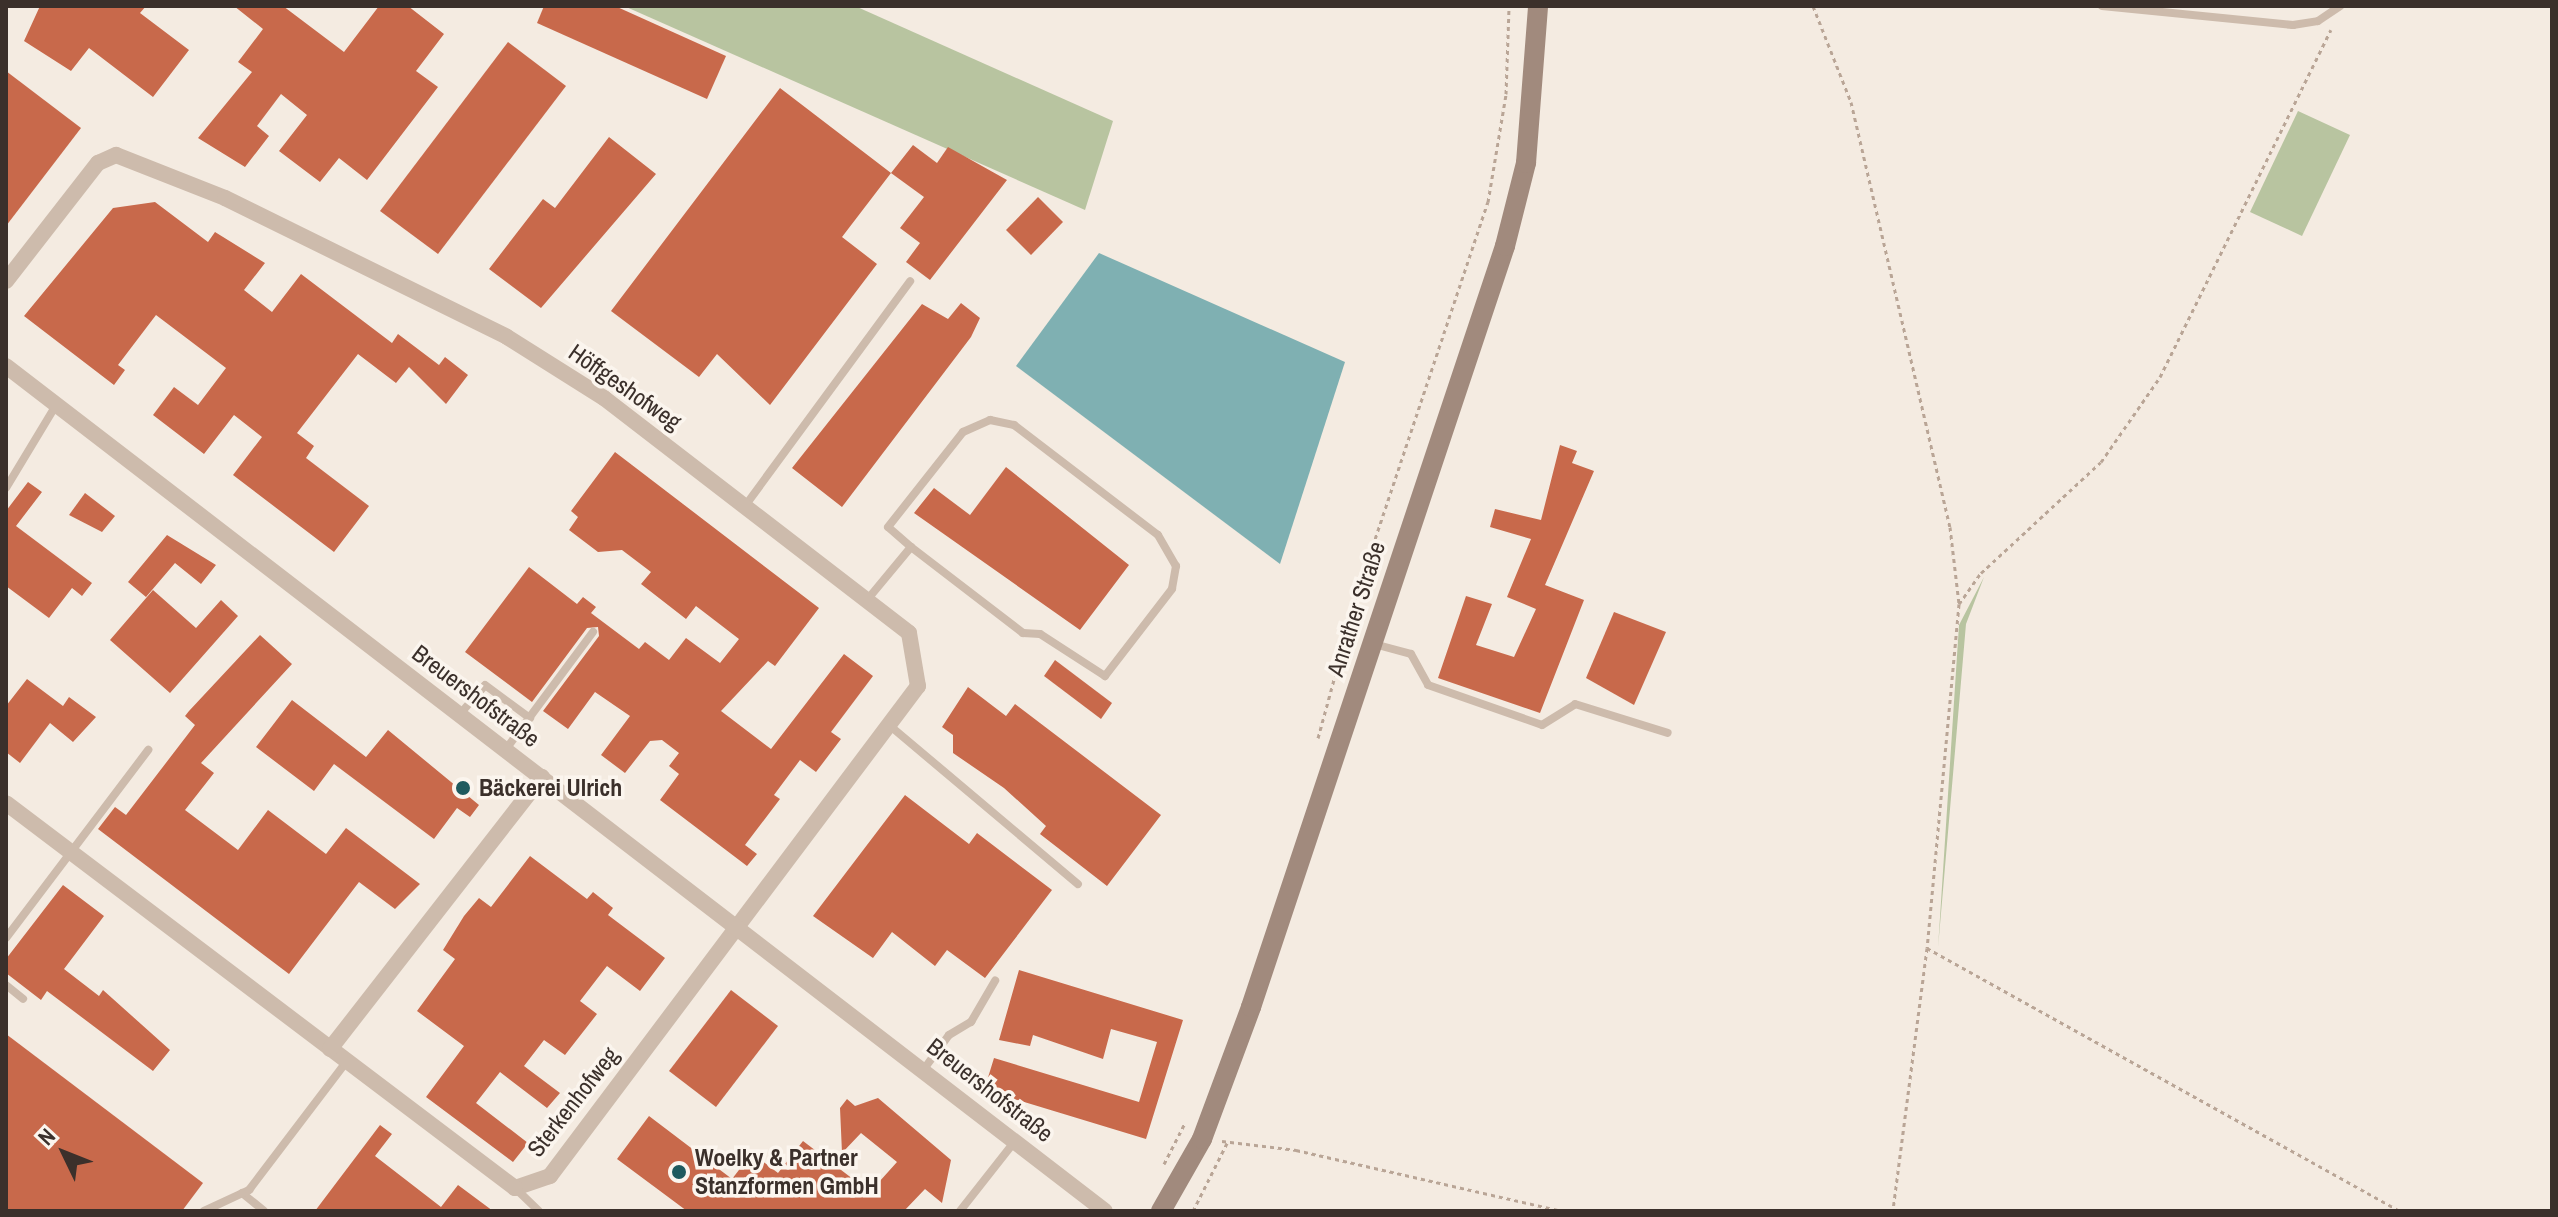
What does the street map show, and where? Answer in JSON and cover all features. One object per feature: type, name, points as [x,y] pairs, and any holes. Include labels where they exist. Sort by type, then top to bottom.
[{"type":"main road","name":"Anrather Straße","points":[[1161,1211],[1202,1139],[1505,246],[1526,163],[1538,6]]},
{"type":"street","name":"Höffgeshofweg","points":[[6,281],[98,163],[116,155],[225,198],[507,337],[604,398],[909,633],[918,686],[740,925]]},
{"type":"street","name":"Breuershofstraße","points":[[6,366],[740,925],[1105,1211]]},
{"type":"street","points":[[330,1049],[542,777]]},
{"type":"street","points":[[6,803],[515,1188]]},
{"type":"street","name":"Sterkenhofweg","points":[[515,1188],[550,1176],[740,925]]},
{"type":"lane","points":[[2102,6],[2293,25],[2332,15],[2340,6]]},
{"type":"lane","points":[[745,506],[910,281]]},
{"type":"lane","points":[[6,488],[56,405]]},
{"type":"lane","points":[[990,420],[1014,425],[1158,535],[1176,566],[1172,589],[1105,676],[1040,634],[1023,633],[911,547],[888,527],[963,432],[990,420]]},
{"type":"lane","points":[[867,600],[911,547]]},
{"type":"lane","points":[[506,749],[593,632]]},
{"type":"lane","points":[[1372,644],[1411,654],[1428,685],[1542,725],[1575,704],[1668,733]]},
{"type":"lane","points":[[460,714],[485,685],[530,718]]},
{"type":"lane","points":[[889,725],[1078,884]]},
{"type":"lane","points":[[6,938],[148,750]]},
{"type":"lane","points":[[924,1069],[949,1035],[971,1022],[995,981]]},
{"type":"lane","points":[[6,985],[23,999]]},
{"type":"lane","points":[[204,1211],[242,1193],[347,1061]]},
{"type":"lane","points":[[960,1211],[1015,1141]]},
{"type":"lane","points":[[515,1188],[539,1211]]},
{"type":"lane","points":[[242,1193],[264,1211]]},
{"type":"path","points":[[1315,751],[1360,584],[1488,202],[1506,94],[1509,6]]},
{"type":"path","points":[[1813,6],[1851,102],[1950,527],[1959,604],[1927,948],[1893,1211]]},
{"type":"path","points":[[1959,604],[1981,573],[2101,462],[2153,388],[2332,15]]},
{"type":"path","points":[[1927,948],[2400,1211]]},
{"type":"path","points":[[1162,1163],[1189,1115]]},
{"type":"path","points":[[1202,1139],[1296,1150],[1563,1211]]},
{"type":"path","points":[[1193,1211],[1227,1142]]},
{"type":"green space","points":[[624,6],[855,6],[1113,121],[1085,210]]},
{"type":"green space","points":[[2298,111],[2350,135],[2302,236],[2250,212]]},
{"type":"green space","points":[[1984,577],[1966,624],[1938,948],[1959,625]]},
{"type":"water","points":[[1099,253],[1345,362],[1280,564],[1016,366]]},
{"type":"building","points":[[40,6],[146,6],[140,13],[189,50],[153,97],[89,48],[71,71],[24,41]]},
{"type":"building","points":[[234,6],[283,6],[344,52],[379,6],[408,6],[444,34],[416,71],[438,87],[367,180],[339,158],[320,182],[279,151],[307,115],[281,94],[257,126],[269,136],[245,167],[198,138],[252,72],[238,62],[263,29]]},
{"type":"building","points":[[544,6],[615,6],[726,56],[707,99],[537,23]]},
{"type":"building","points":[[508,42],[566,86],[438,254],[380,211]]},
{"type":"building","points":[[6,71],[81,128],[6,226]]},
{"type":"building","points":[[780,88],[891,173],[842,237],[877,264],[770,405],[717,354],[699,377],[611,311]]},
{"type":"building","points":[[609,137],[656,174],[541,308],[489,269],[543,199],[555,208]]},
{"type":"building","points":[[913,145],[937,163],[948,147],[1007,180],[930,280],[906,262],[920,243],[900,228],[924,197],[891,173]]},
{"type":"building","points":[[1038,197],[1063,222],[1031,255],[1006,230]]},
{"type":"building","points":[[155,202],[208,242],[215,232],[265,263],[244,290],[272,312],[301,274],[392,343],[398,334],[439,365],[445,357],[468,375],[446,404],[409,367],[396,383],[358,354],[297,433],[314,446],[306,458],[369,506],[334,552],[233,475],[262,437],[234,415],[204,454],[153,415],[174,387],[198,405],[226,368],[156,315],[118,365],[125,370],[114,385],[24,316],[113,208]]},
{"type":"building","points":[[961,303],[980,318],[971,337],[842,507],[792,468],[922,304],[948,319]]},
{"type":"building","points":[[1560,445],[1577,451],[1572,463],[1594,471],[1545,585],[1584,600],[1540,713],[1438,678],[1466,596],[1492,604],[1476,645],[1514,657],[1536,609],[1507,597],[1531,539],[1490,527],[1495,509],[1541,520]]},
{"type":"building","points":[[615,452],[819,608],[775,666],[768,661],[721,711],[771,749],[844,654],[873,676],[831,732],[841,739],[816,772],[800,760],[774,795],[780,799],[745,845],[757,854],[747,866],[660,800],[679,774],[669,766],[679,753],[662,740],[650,741],[625,773],[601,755],[630,716],[595,692],[568,729],[543,711],[599,636],[598,627],[587,628],[532,702],[465,652],[529,567],[577,604],[583,597],[596,607],[591,613],[639,649],[645,642],[669,660],[686,638],[720,663],[739,639],[696,606],[686,619],[641,584],[651,572],[622,550],[598,552],[569,530],[578,517],[571,511]]},
{"type":"building","points":[[1006,467],[1129,565],[1080,630],[914,513],[934,488],[970,515]]},
{"type":"building","points":[[28,482],[42,492],[16,526],[92,583],[82,596],[72,588],[49,618],[6,586],[6,511]]},
{"type":"building","points":[[85,493],[115,516],[102,532],[69,515]]},
{"type":"building","points":[[167,535],[216,565],[201,584],[175,563],[146,597],[128,582]]},
{"type":"building","points":[[153,590],[196,628],[221,600],[238,616],[170,693],[110,640]]},
{"type":"building","points":[[1614,612],[1666,632],[1634,705],[1586,678]]},
{"type":"building","points":[[260,635],[292,664],[201,763],[214,773],[185,810],[238,850],[268,810],[326,854],[346,828],[420,884],[395,909],[359,882],[289,974],[98,829],[115,807],[126,815],[195,725],[185,716]]},
{"type":"building","points":[[1055,660],[1112,703],[1101,719],[1044,676]]},
{"type":"building","points":[[27,679],[63,706],[69,697],[96,717],[73,742],[50,723],[20,763],[6,752],[6,706]]},
{"type":"building","points":[[968,687],[1006,716],[1015,704],[1161,815],[1107,886],[1040,834],[1046,826],[1004,788],[953,753],[953,735],[942,727]]},
{"type":"building","points":[[292,700],[366,757],[388,730],[479,805],[470,817],[457,808],[434,839],[334,764],[314,791],[256,747]]},
{"type":"building","points":[[905,795],[969,844],[977,833],[1052,890],[985,978],[947,950],[935,966],[892,932],[873,958],[813,916]]},
{"type":"building","points":[[530,856],[587,899],[593,892],[613,908],[608,915],[665,958],[640,991],[607,966],[580,1001],[597,1014],[565,1055],[544,1040],[524,1066],[560,1093],[547,1108],[500,1072],[476,1103],[528,1143],[513,1162],[426,1097],[464,1046],[417,1011],[455,959],[443,950],[464,916],[479,898],[491,907]]},
{"type":"building","points":[[63,885],[104,916],[64,969],[99,996],[103,990],[170,1050],[153,1071],[47,991],[41,1000],[6,973],[6,959]]},
{"type":"building","points":[[1019,970],[1183,1020],[1146,1139],[1014,1099],[986,1084],[994,1058],[1139,1102],[1157,1042],[1111,1029],[1103,1059],[1033,1035],[1030,1046],[999,1040]]},
{"type":"building","points":[[731,990],[778,1026],[716,1107],[669,1071]]},
{"type":"building","points":[[6,1034],[203,1183],[182,1211],[6,1211]]},
{"type":"building","points":[[878,1098],[951,1160],[942,1203],[925,1189],[904,1211],[687,1211],[617,1159],[649,1116],[732,1179],[752,1153],[778,1173],[803,1141],[870,1192],[897,1162],[861,1133],[842,1153],[840,1108],[847,1099],[855,1106]]},
{"type":"building","points":[[380,1125],[392,1134],[375,1156],[441,1207],[458,1185],[493,1211],[315,1211]]},
{"type":"place","name":"Bäckerei Ulrich","points":[[463,788]]},
{"type":"place","name":"Woelky & Partner Stanzformen GmbH","points":[[679,1172]]}]
